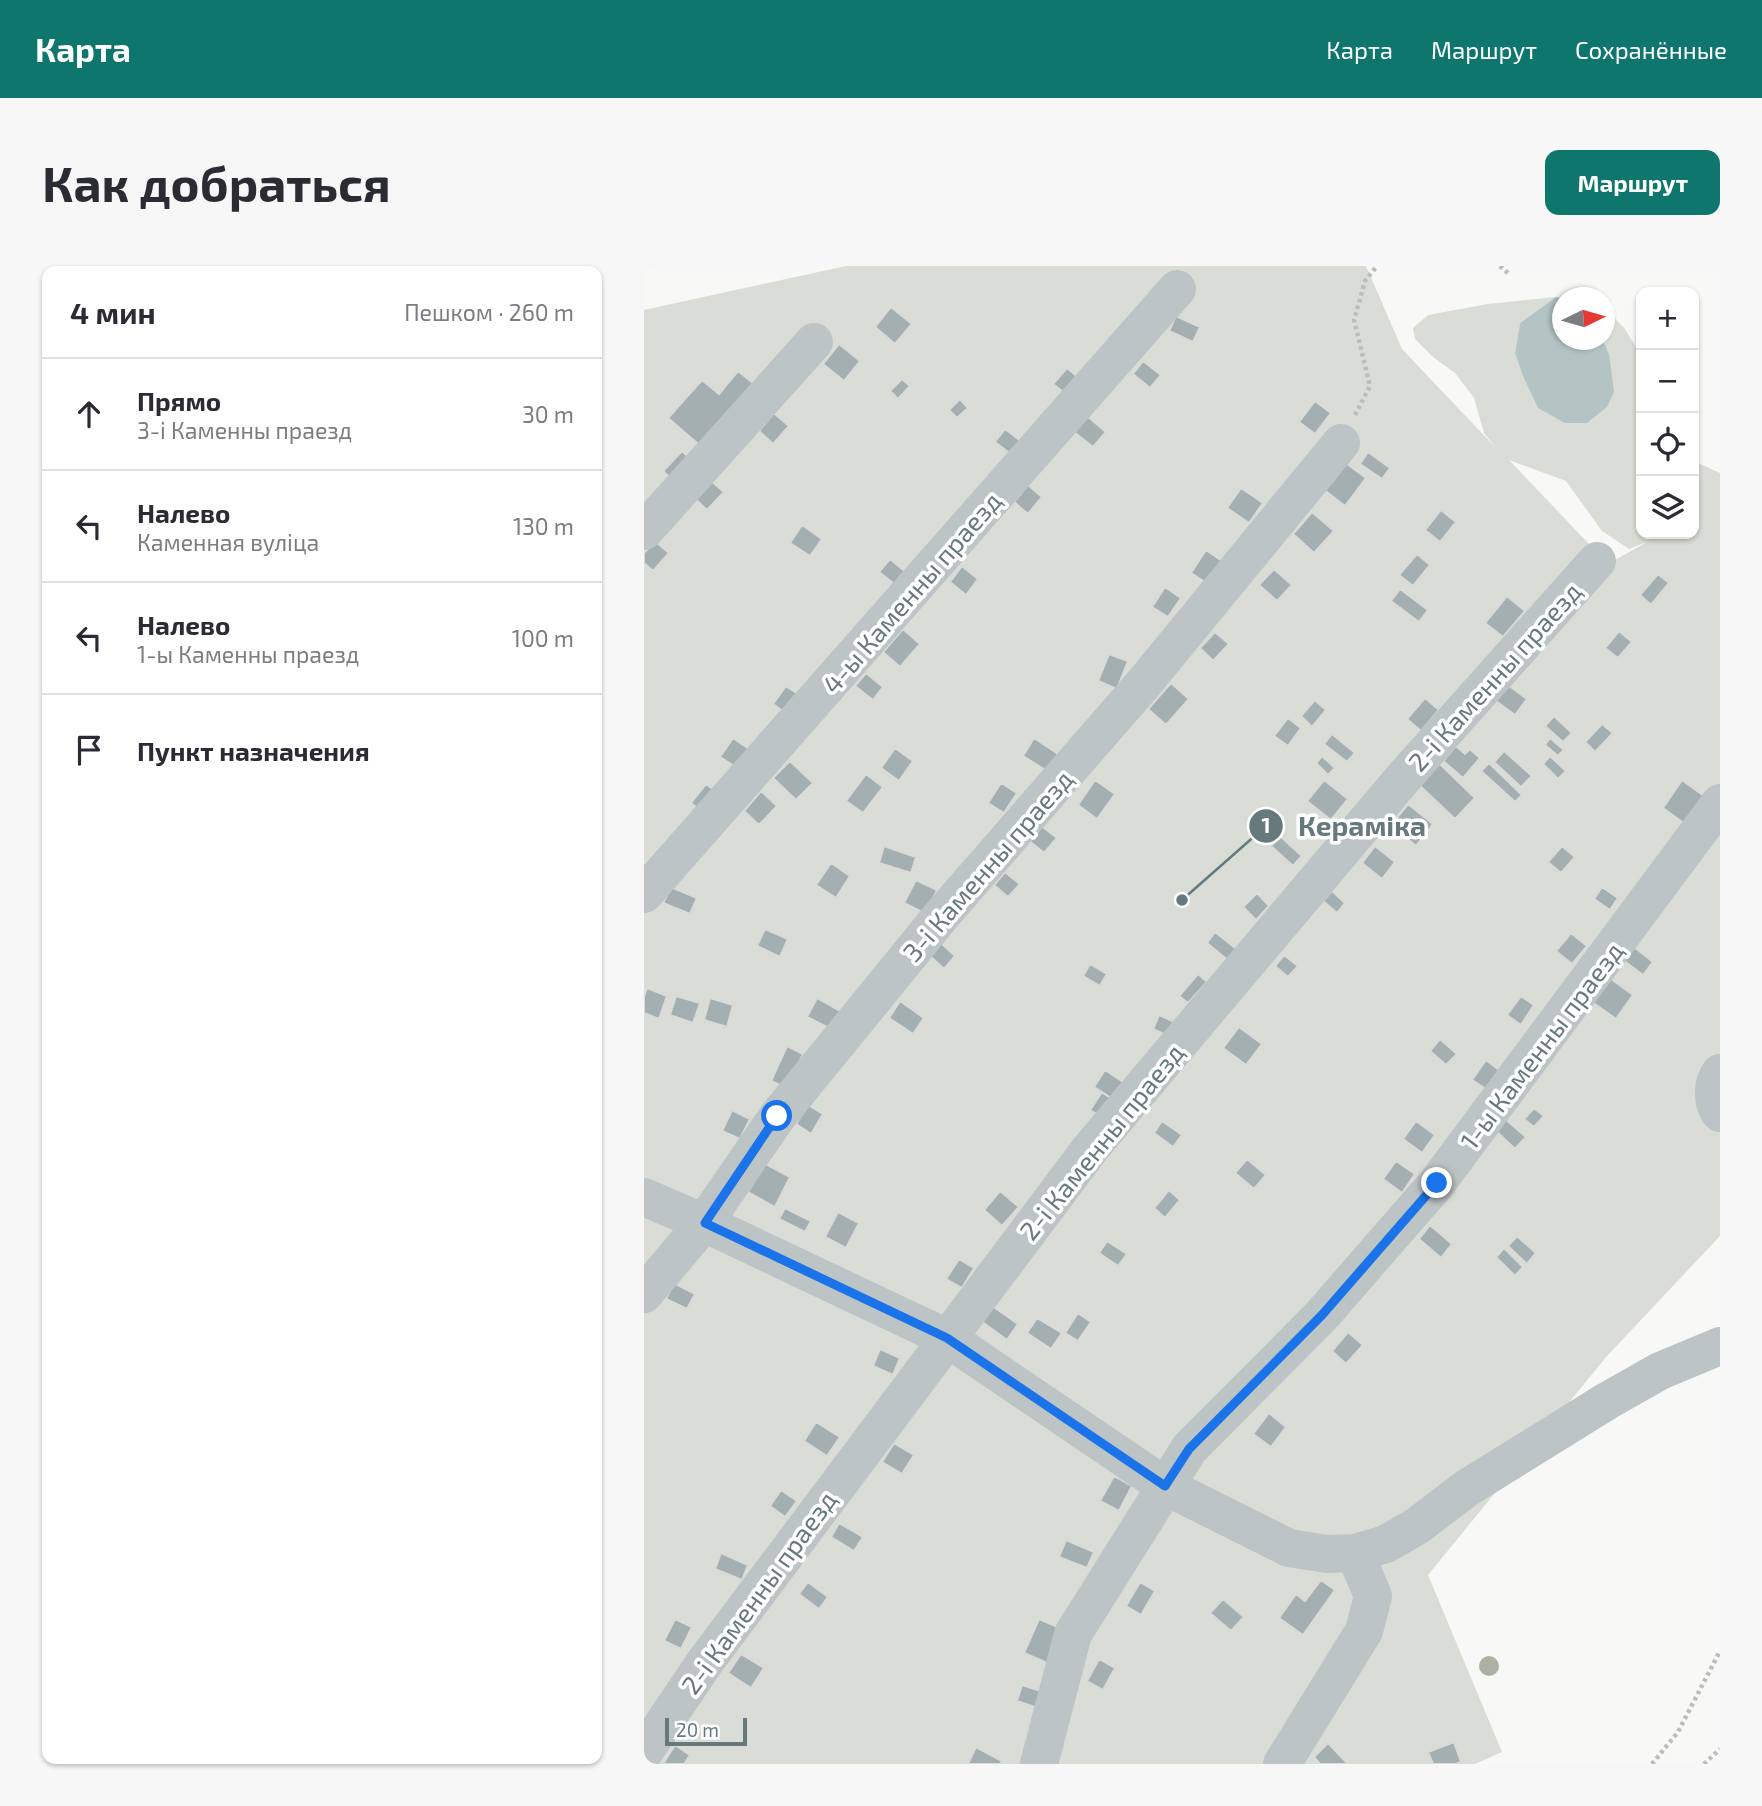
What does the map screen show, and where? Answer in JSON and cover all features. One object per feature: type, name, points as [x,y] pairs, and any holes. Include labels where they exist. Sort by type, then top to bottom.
[{"type":"street","name":"4-ы Каменны праезд","points":[[644,894],[1177,289]]},
{"type":"street","points":[[644,531],[814,342]]},
{"type":"street","name":"3-і Каменны праезд","points":[[644,1294],[705,1223],[777,1116],[941,916],[1144,683],[1340,443]]},
{"type":"street","name":"2-і Каменны праезд","points":[[644,1752],[705,1662],[1090,1149],[1404,777],[1597,561]]},
{"type":"street","name":"1-ы Каменны праезд","points":[[1039,1764],[1073,1634],[1189,1449],[1322,1315],[1437,1183],[1720,803]]},
{"type":"street","points":[[1720,1073],[1714,1081],[1716,1108],[1720,1114]]},
{"type":"street","points":[[644,1197],[705,1223],[947,1338],[1165,1486],[1289,1548],[1327,1554],[1355,1553],[1386,1544],[1508,1461],[1660,1371],[1720,1346]]},
{"type":"street","points":[[1282,1764],[1364,1631],[1373,1596],[1355,1553]]},
{"type":"path","points":[[1340,443],[1370,386],[1354,320],[1365,281],[1377,266]]},
{"type":"path","points":[[1500,266],[1510,275]]},
{"type":"path","points":[[1652,1764],[1678,1732],[1720,1651]]},
{"type":"path","points":[[1704,1764],[1720,1749]]},
{"type":"shaded area","points":[[846,266],[1366,266],[1402,349],[1496,448],[1484,433],[1474,398],[1455,373],[1415,339],[1413,328],[1428,315],[1488,304],[1552,297],[1520,323],[1515,353],[1538,408],[1609,354],[1607,350],[1615,350],[1615,319],[1636,347],[1636,539],[1699,539],[1699,463],[1720,473],[1720,1236],[1607,1356],[1428,1575],[1502,1752],[1475,1764],[644,1764],[644,310]],"holes":[[[1509,460],[1566,481],[1602,531],[1629,549],[1647,542],[1608,564]]]},
{"type":"shaded area","points":[[1552,300],[1552,350],[1607,350],[1614,392],[1607,407],[1587,423],[1565,423],[1538,408],[1515,353],[1520,323]]},
{"type":"building","points":[[891,307],[912,324],[895,344],[875,327]]},
{"type":"building","points":[[1176,316],[1200,327],[1193,342],[1169,331]]},
{"type":"building","points":[[839,344],[860,361],[844,381],[823,364]]},
{"type":"building","points":[[1143,361],[1161,375],[1150,388],[1133,374]]},
{"type":"building","points":[[1067,368],[1085,383],[1072,399],[1053,384]]},
{"type":"building","points":[[738,371],[758,387],[705,450],[668,418],[702,380],[719,394]]},
{"type":"building","points":[[902,379],[910,386],[898,399],[890,391]]},
{"type":"building","points":[[960,399],[968,408],[957,418],[949,410]]},
{"type":"building","points":[[1315,401],[1331,413],[1315,434],[1299,422]]},
{"type":"building","points":[[774,413],[789,426],[773,444],[759,431]]},
{"type":"building","points":[[1087,416],[1106,432],[1093,447],[1074,432]]},
{"type":"building","points":[[1005,429],[1022,442],[1012,455],[995,442]]},
{"type":"building","points":[[682,451],[695,463],[675,483],[663,471]]},
{"type":"building","points":[[1368,452],[1390,468],[1382,479],[1360,464]]},
{"type":"building","points":[[1343,461],[1366,478],[1345,506],[1323,489]]},
{"type":"building","points":[[709,479],[724,492],[707,510],[693,497]]},
{"type":"building","points":[[1028,485],[1042,497],[1028,514],[1014,502]]},
{"type":"building","points":[[1241,488],[1263,503],[1249,523],[1227,508]]},
{"type":"building","points":[[1441,510],[1456,522],[1440,542],[1425,530]]},
{"type":"building","points":[[1312,512],[1334,531],[1314,553],[1293,534]]},
{"type":"building","points":[[802,525],[822,539],[810,556],[790,543]]},
{"type":"building","points":[[655,541],[669,553],[653,571],[644,563],[644,553]]},
{"type":"building","points":[[1206,550],[1222,561],[1208,584],[1191,573]]},
{"type":"building","points":[[1417,554],[1430,565],[1413,586],[1399,575]]},
{"type":"building","points":[[890,559],[907,573],[897,586],[879,572]]},
{"type":"building","points":[[962,566],[978,579],[966,595],[950,582]]},
{"type":"building","points":[[1274,569],[1292,585],[1277,601],[1259,585]]},
{"type":"building","points":[[1658,574],[1669,583],[1651,605],[1640,595]]},
{"type":"building","points":[[1165,587],[1181,598],[1168,617],[1152,607]]},
{"type":"building","points":[[1400,589],[1428,610],[1419,622],[1391,601]]},
{"type":"building","points":[[1507,596],[1525,611],[1503,637],[1485,623]]},
{"type":"building","points":[[903,629],[920,644],[900,667],[883,652]]},
{"type":"building","points":[[1619,631],[1632,642],[1618,658],[1605,648]]},
{"type":"building","points":[[1215,632],[1229,644],[1213,661],[1200,648]]},
{"type":"building","points":[[1109,654],[1128,661],[1117,689],[1098,681]]},
{"type":"building","points":[[866,673],[883,687],[873,700],[855,686]]},
{"type":"building","points":[[1504,682],[1527,699],[1515,715],[1492,698]]},
{"type":"building","points":[[1171,683],[1189,699],[1166,725],[1148,709]]},
{"type":"building","points":[[786,686],[801,696],[788,715],[773,704]]},
{"type":"building","points":[[1425,698],[1439,710],[1421,731],[1407,719]]},
{"type":"building","points":[[1315,700],[1326,710],[1312,727],[1301,716]]},
{"type":"building","points":[[1554,716],[1572,733],[1563,742],[1545,726]]},
{"type":"building","points":[[1288,718],[1301,728],[1288,746],[1274,736]]},
{"type":"building","points":[[1602,724],[1613,733],[1595,752],[1585,742]]},
{"type":"building","points":[[1332,734],[1355,753],[1347,762],[1324,744]]},
{"type":"building","points":[[733,738],[749,749],[737,768],[720,757]]},
{"type":"building","points":[[1034,738],[1058,754],[1047,771],[1023,756]]},
{"type":"building","points":[[1550,738],[1564,750],[1558,756],[1545,745]]},
{"type":"building","points":[[1456,746],[1465,754],[1470,749],[1480,758],[1463,778],[1443,761]]},
{"type":"building","points":[[895,748],[913,761],[899,781],[881,768]]},
{"type":"building","points":[[1504,751],[1532,776],[1521,787],[1494,762]]},
{"type":"building","points":[[1322,756],[1335,768],[1328,775],[1316,763]]},
{"type":"building","points":[[1550,756],[1566,771],[1558,779],[1543,764]]},
{"type":"building","points":[[790,761],[813,783],[796,800],[773,778]]},
{"type":"building","points":[[1439,763],[1475,798],[1455,819],[1419,785]]},
{"type":"building","points":[[1489,763],[1522,795],[1515,802],[1481,771]]},
{"type":"building","points":[[866,774],[883,787],[863,813],[846,801]]},
{"type":"building","points":[[1095,780],[1115,794],[1097,819],[1078,805]]},
{"type":"building","points":[[1324,780],[1348,799],[1331,820],[1307,801]]},
{"type":"building","points":[[1682,780],[1704,796],[1685,824],[1663,808]]},
{"type":"building","points":[[1001,783],[1017,793],[1004,813],[988,803]]},
{"type":"building","points":[[706,784],[718,793],[702,812],[691,803]]},
{"type":"building","points":[[761,791],[777,806],[759,825],[744,811]]},
{"type":"building","points":[[1408,804],[1433,824],[1416,846],[1391,825]]},
{"type":"building","points":[[1039,824],[1057,838],[1044,853],[1027,839]]},
{"type":"building","points":[[1280,836],[1302,856],[1293,866],[1271,846]]},
{"type":"building","points":[[884,846],[916,857],[911,873],[879,863]]},
{"type":"building","points":[[1375,846],[1395,862],[1382,879],[1362,863]]},
{"type":"building","points":[[1562,846],[1575,857],[1561,873],[1548,862]]},
{"type":"building","points":[[831,863],[850,876],[836,898],[816,885]]},
{"type":"building","points":[[1005,872],[1020,884],[1008,897],[994,885]]},
{"type":"building","points":[[916,880],[937,890],[926,914],[904,903]]},
{"type":"building","points":[[671,887],[697,898],[690,914],[663,903]]},
{"type":"building","points":[[1602,887],[1618,898],[1610,910],[1594,899]]},
{"type":"building","points":[[1332,891],[1345,903],[1337,913],[1323,901]]},
{"type":"building","points":[[1257,893],[1269,906],[1256,920],[1243,907]]},
{"type":"building","points":[[765,929],[788,939],[780,957],[757,946]]},
{"type":"building","points":[[1215,932],[1239,951],[1230,962],[1207,943]]},
{"type":"building","points":[[1571,933],[1587,946],[1572,964],[1556,951]]},
{"type":"building","points":[[941,943],[955,956],[944,969],[930,956]]},
{"type":"building","points":[[1634,947],[1653,962],[1643,975],[1623,960]]},
{"type":"building","points":[[1284,955],[1298,966],[1288,977],[1275,966]]},
{"type":"building","points":[[1090,964],[1107,974],[1100,986],[1083,976]]},
{"type":"building","points":[[1198,974],[1207,982],[1188,1003],[1179,996]]},
{"type":"building","points":[[1610,978],[1633,995],[1616,1019],[1592,1002]]},
{"type":"building","points":[[647,988],[667,996],[659,1019],[644,1013]]},
{"type":"building","points":[[676,996],[700,1003],[693,1023],[670,1015]]},
{"type":"building","points":[[1521,996],[1534,1005],[1521,1025],[1507,1015]]},
{"type":"building","points":[[710,998],[733,1005],[727,1027],[704,1020]]},
{"type":"building","points":[[817,998],[840,1011],[831,1029],[807,1017]]},
{"type":"building","points":[[900,1001],[924,1018],[913,1034],[889,1018]]},
{"type":"building","points":[[1159,1015],[1179,1024],[1172,1038],[1153,1029]]},
{"type":"building","points":[[1239,1027],[1262,1044],[1246,1065],[1223,1048]]},
{"type":"building","points":[[1440,1039],[1457,1054],[1446,1065],[1430,1051]]},
{"type":"building","points":[[787,1046],[803,1054],[787,1088],[771,1081]]},
{"type":"building","points":[[1486,1060],[1499,1070],[1486,1089],[1472,1080]]},
{"type":"building","points":[[1105,1070],[1126,1084],[1115,1101],[1094,1087]]},
{"type":"building","points":[[1102,1092],[1115,1101],[1103,1118],[1090,1110]]},
{"type":"building","points":[[808,1105],[823,1114],[811,1134],[796,1124]]},
{"type":"building","points":[[1534,1108],[1544,1116],[1534,1127],[1524,1119]]},
{"type":"building","points":[[732,1110],[750,1119],[740,1139],[722,1131]]},
{"type":"building","points":[[1504,1118],[1526,1137],[1515,1149],[1494,1129]]},
{"type":"building","points":[[1162,1121],[1182,1135],[1173,1147],[1154,1133]]},
{"type":"building","points":[[1416,1121],[1435,1135],[1422,1153],[1403,1139]]},
{"type":"building","points":[[1247,1159],[1266,1175],[1254,1189],[1235,1173]]},
{"type":"building","points":[[1396,1161],[1415,1174],[1402,1193],[1383,1179]]},
{"type":"building","points":[[764,1163],[790,1177],[775,1207],[748,1192]]},
{"type":"building","points":[[1169,1190],[1180,1200],[1165,1218],[1154,1208]]},
{"type":"building","points":[[1000,1191],[1019,1207],[1002,1226],[984,1210]]},
{"type":"building","points":[[785,1208],[811,1221],[805,1232],[779,1219]]},
{"type":"building","points":[[838,1212],[859,1223],[846,1248],[825,1237]]},
{"type":"building","points":[[1430,1225],[1452,1244],[1441,1258],[1419,1239]]},
{"type":"building","points":[[1517,1236],[1536,1253],[1527,1264],[1508,1246]]},
{"type":"building","points":[[1107,1241],[1127,1254],[1118,1266],[1099,1253]]},
{"type":"building","points":[[1504,1248],[1523,1267],[1515,1276],[1496,1257]]},
{"type":"building","points":[[959,1259],[974,1268],[962,1288],[946,1279]]},
{"type":"building","points":[[674,1283],[695,1294],[687,1309],[666,1299]]},
{"type":"building","points":[[988,1303],[1018,1324],[1007,1340],[977,1318]]},
{"type":"building","points":[[1078,1313],[1091,1322],[1078,1341],[1065,1333]]},
{"type":"building","points":[[1037,1318],[1062,1333],[1051,1349],[1027,1333]]},
{"type":"building","points":[[1348,1332],[1363,1345],[1346,1364],[1332,1351]]},
{"type":"building","points":[[880,1349],[900,1358],[893,1375],[873,1366]]},
{"type":"building","points":[[1269,1413],[1286,1427],[1271,1447],[1253,1434]]},
{"type":"building","points":[[816,1422],[840,1437],[827,1456],[804,1441]]},
{"type":"building","points":[[894,1443],[914,1455],[902,1474],[882,1462]]},
{"type":"building","points":[[1114,1476],[1132,1486],[1119,1511],[1100,1501]]},
{"type":"building","points":[[781,1490],[797,1501],[785,1517],[770,1506]]},
{"type":"building","points":[[839,1523],[863,1537],[854,1551],[831,1537]]},
{"type":"building","points":[[1066,1540],[1094,1552],[1087,1568],[1059,1557]]},
{"type":"building","points":[[721,1553],[748,1565],[742,1580],[715,1569]]},
{"type":"building","points":[[1321,1580],[1335,1590],[1303,1635],[1279,1618],[1296,1594],[1305,1601]]},
{"type":"building","points":[[808,1582],[828,1597],[819,1609],[799,1594]]},
{"type":"building","points":[[1140,1582],[1155,1591],[1141,1615],[1126,1606]]},
{"type":"building","points":[[1223,1599],[1244,1617],[1231,1631],[1210,1613]]},
{"type":"building","points":[[675,1619],[692,1627],[681,1649],[664,1641]]},
{"type":"building","points":[[1039,1619],[1067,1631],[1052,1665],[1024,1653]]},
{"type":"building","points":[[741,1654],[764,1668],[751,1688],[728,1673]]},
{"type":"building","points":[[1099,1659],[1115,1668],[1103,1690],[1087,1681]]},
{"type":"building","points":[[1022,1685],[1044,1692],[1038,1708],[1017,1701]]},
{"type":"building","points":[[1454,1742],[1461,1762],[1433,1764],[1428,1752]]},
{"type":"building","points":[[1328,1743],[1346,1764],[1320,1764],[1314,1757]]},
{"type":"building","points":[[675,1745],[690,1755],[684,1764],[663,1764]]},
{"type":"building","points":[[976,1747],[1002,1761],[1000,1764],[968,1764]]},
{"type":"place","name":"Кераміка","points":[[1182,900]]},
{"type":"route","points":[[777,1116],[705,1223],[947,1338],[1165,1486],[1189,1449],[1322,1315],[1437,1183]]}]
